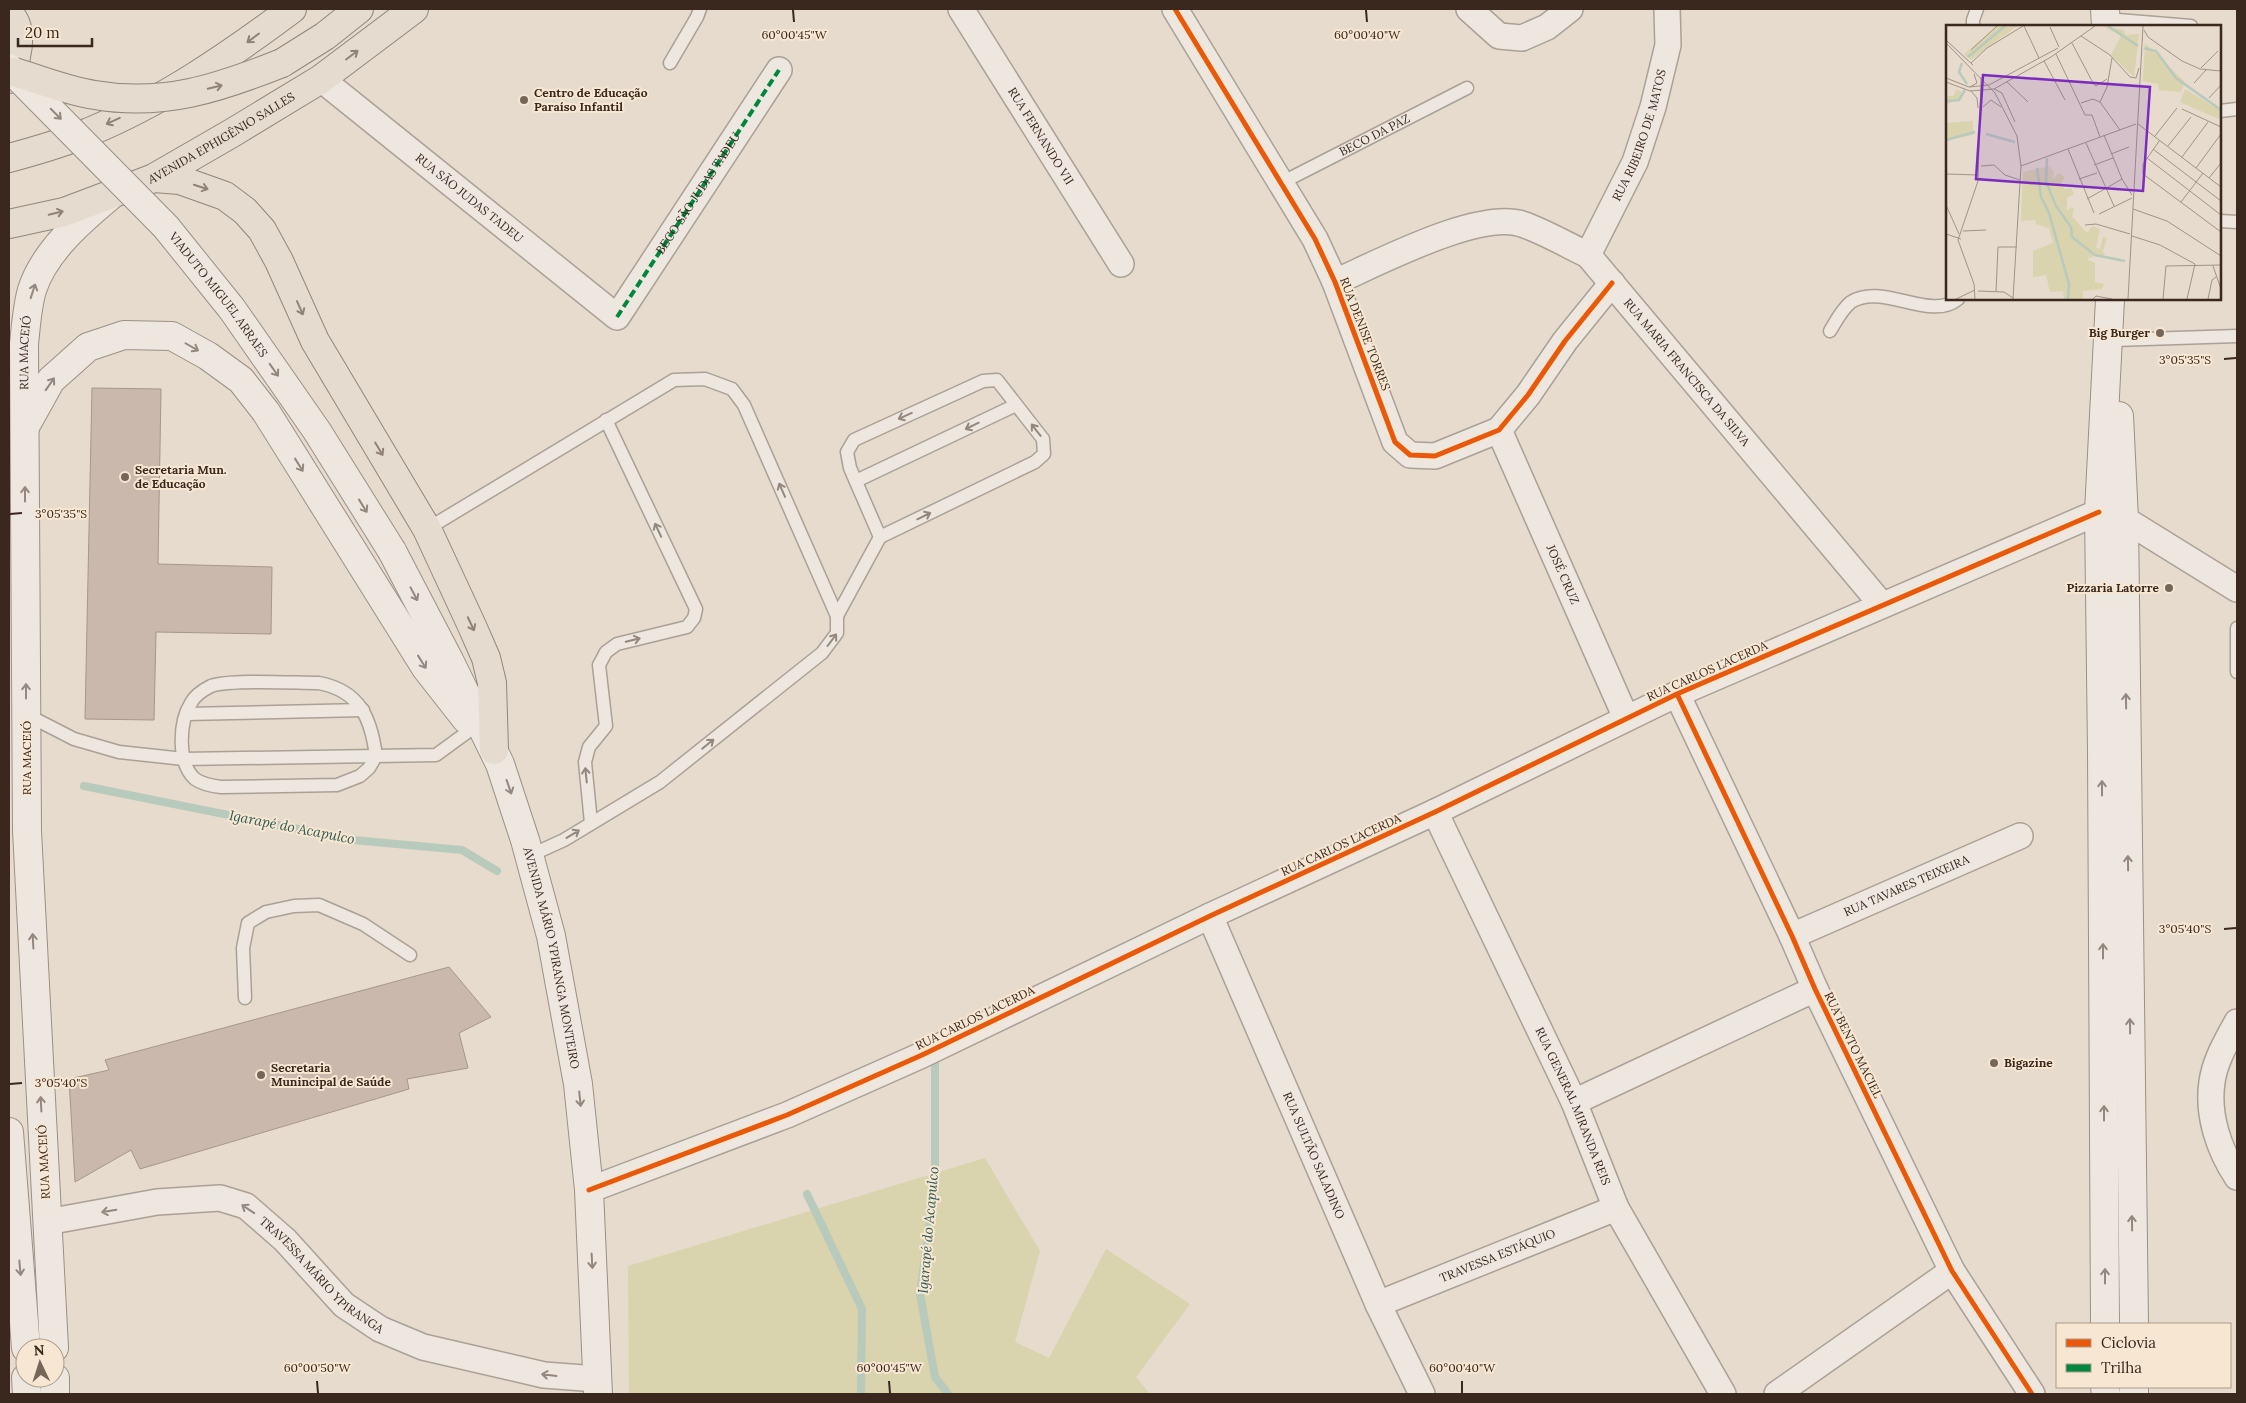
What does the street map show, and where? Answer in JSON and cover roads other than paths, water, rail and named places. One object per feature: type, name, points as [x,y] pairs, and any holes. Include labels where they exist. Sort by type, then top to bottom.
[{"type":"main road","points":[[9,158],[88,132],[137,109],[239,49],[292,9]]},
{"type":"main road","points":[[9,14],[12,17],[18,36],[17,58],[10,73],[94,95],[138,100],[182,96],[227,84],[282,63],[325,36],[359,9]]},
{"type":"main road","name":"AVENIDA EPHIGÊNIO SALLES","points":[[9,224],[64,212],[154,178],[321,79],[414,9]]},
{"type":"main road","name":"VIADUTO MIGUEL ARRAES","points":[[10,73],[166,227],[232,309],[317,431],[392,551]]},
{"type":"main road","points":[[154,178],[180,180],[225,196],[244,211],[262,230],[315,341],[427,529],[486,658],[492,683],[494,750]]},
{"type":"main road","name":"RUA MACEIÓ","points":[[53,1338],[27,831],[24,344],[32,290],[41,272],[55,251],[90,212],[110,196]]},
{"type":"main road","points":[[2112,300],[2124,519],[2134,1323]]},
{"type":"main road","points":[[2105,1323],[2098,512],[2112,300]]},
{"type":"main road","points":[[25,426],[51,380],[88,346],[124,335],[172,336],[208,356],[242,380],[266,412],[426,668],[473,728],[494,750]]},
{"type":"main road","name":"AVENIDA MÁRIO YPIRANGA MONTEIRO","points":[[392,551],[494,750],[510,792],[530,856],[551,936],[578,1084],[589,1190],[598,1387]]},
{"type":"main road","points":[[2104,1061],[2131,1060]]},
{"type":"main road","points":[[9,1132],[25,1338]]},
{"type":"street","name":"RUA FERNANDO VII","points":[[961,9],[1121,264]]},
{"type":"street","name":"RUA DENISE TORRES","points":[[1175,9],[1316,239],[1335,282],[1395,442],[1410,454],[1435,456],[1499,430]]},
{"type":"street","points":[[1469,9],[1500,36],[1522,38],[1547,27],[1570,9]]},
{"type":"street","name":"RUA RIBEIRO DE MATOS","points":[[1588,255],[1635,162],[1653,107],[1668,45],[1667,9]]},
{"type":"street","name":"BECO SÃO JUDAS TADEU","points":[[617,317],[780,70]]},
{"type":"street","name":"RUA SÃO JUDAS TADEU","points":[[321,79],[617,317]]},
{"type":"street","name":"RUA MARIA FRANCISCA DA SILVA","points":[[1335,282],[1454,230],[1488,222],[1521,224],[1588,255],[1882,605]]},
{"type":"street","points":[[1499,430],[1528,395],[1565,341],[1612,283]]},
{"type":"street","name":"JOSÉ CRUZ","points":[[1499,430],[1626,718]]},
{"type":"street","name":"RUA CARLOS LACERDA","points":[[589,1190],[787,1115],[913,1059],[1210,916],[1435,812],[1677,694],[2098,512]]},
{"type":"street","points":[[2124,519],[2237,589]]},
{"type":"street","name":"RUA BENTO MACIEL","points":[[1677,694],[1792,936],[1815,989],[1952,1271],[2032,1394]]},
{"type":"street","name":"RUA GENERAL MIRANDA REIS","points":[[1435,812],[1574,1102],[1616,1208],[1724,1394]]},
{"type":"street","name":"RUA TAVARES TEIXEIRA","points":[[1792,936],[2020,836]]},
{"type":"street","name":"RUA SULTÃO SALADINO","points":[[1210,916],[1378,1304],[1422,1394]]},
{"type":"street","points":[[1574,1102],[1815,989]]},
{"type":"street","points":[[2237,1022],[2221,1052],[2212,1082],[2212,1114],[2220,1147],[2237,1177]]},
{"type":"street","name":"TRAVESSA MÁRIO YPIRANGA","points":[[47,1222],[157,1202],[220,1198],[246,1206],[285,1240],[344,1305],[380,1329],[423,1347],[598,1387]]},
{"type":"street","name":"TRAVESSA ESTÁQUIO","points":[[1378,1304],[1616,1208]]},
{"type":"street","points":[[1777,1394],[1952,1271]]},
{"type":"lane","points":[[670,63],[698,17],[700,9]]},
{"type":"lane","points":[[1973,25],[1977,9]]},
{"type":"lane","points":[[2105,20],[2177,25]]},
{"type":"lane","name":"BECO DA PAZ","points":[[1281,183],[1467,88]]},
{"type":"lane","points":[[2221,111],[2237,109]]},
{"type":"lane","points":[[2221,221],[2237,222]]},
{"type":"lane","points":[[1830,331],[1851,302],[1864,297],[1887,297],[1933,306],[1945,305],[1956,300]]},
{"type":"lane","points":[[2115,340],[2237,336]]},
{"type":"lane","points":[[427,529],[674,380],[705,379],[732,389],[744,405],[838,616]]},
{"type":"lane","points":[[530,856],[564,840],[660,782],[822,653],[837,633],[838,616],[880,537],[1035,462],[1044,454],[1043,439],[997,380],[983,381],[854,440],[846,452],[856,482],[880,537]]},
{"type":"lane","points":[[856,482],[1016,405]]},
{"type":"lane","points":[[591,823],[585,762],[589,747],[606,726],[599,665],[606,652],[617,644],[686,627],[694,618],[696,609],[606,420]]},
{"type":"lane","points":[[2237,628],[2237,672]]},
{"type":"lane","points":[[319,683],[346,692],[363,710],[370,726],[376,756],[369,768],[360,776],[337,785],[220,787],[207,785],[196,780],[189,772],[184,759],[183,728],[186,714],[191,702],[200,692],[213,685],[319,683]]},
{"type":"lane","points":[[186,714],[363,710]]},
{"type":"lane","points":[[27,719],[39,721],[74,739],[119,752],[184,759],[436,756],[473,728]]},
{"type":"lane","points":[[245,998],[243,948],[248,923],[266,912],[294,906],[319,905],[363,924],[410,955]]},
{"type":"waterway","name":"Igarapé do Acapulco","points":[[84,786],[353,840],[462,850],[497,871]]},
{"type":"waterway","name":"Igarapé do Acapulco","points":[[935,1061],[935,1184],[920,1294],[935,1377],[948,1394]]},
{"type":"waterway","points":[[807,1194],[862,1309],[861,1394]]},
{"type":"place","name":"Centro de Educação Paraíso Infantil","points":[[524,100]]},
{"type":"place","name":"Big Burger","points":[[2160,333]]},
{"type":"place","name":"Secretaria Mun. de Educação","points":[[125,477]]},
{"type":"place","name":"Pizzaria Latorre","points":[[2169,588]]},
{"type":"place","name":"Bigazine","points":[[1994,1063]]},
{"type":"place","name":"Secretaria Munincipal de Saúde","points":[[261,1075]]}]
